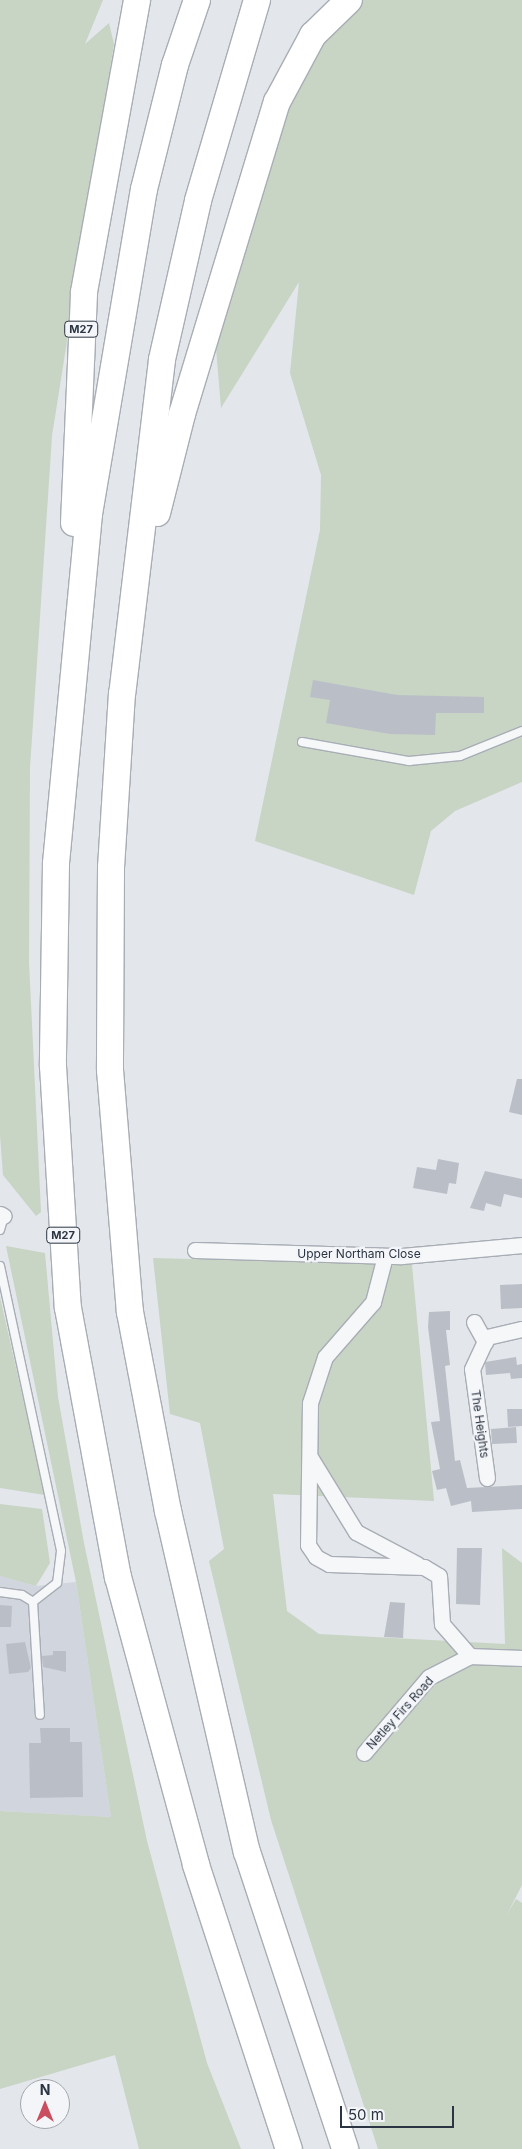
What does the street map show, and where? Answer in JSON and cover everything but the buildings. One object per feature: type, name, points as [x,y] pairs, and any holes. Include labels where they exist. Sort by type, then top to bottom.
[{"type":"highway","name":"M27","points":[[72,663],[75,436],[84,292],[137,0]]},
{"type":"highway","name":"M27","points":[[197,0],[172,74],[122,296],[72,663],[56,864],[53,1066],[68,1308],[118,1577],[196,1864],[289,2149]]},
{"type":"highway","points":[[258,0],[231,81],[172,308],[130,620],[111,867],[110,1070],[130,1312],[168,1511],[247,1852],[345,2149]]},
{"type":"highway","points":[[130,620],[182,414],[277,102],[313,35],[349,0]]},
{"type":"street","name":"Upper Northam Close","points":[[195,1250],[385,1256],[522,1245]]},
{"type":"street","points":[[385,1256],[373,1302],[324,1357],[310,1403],[308,1545],[316,1557],[329,1564],[424,1567]]},
{"type":"street","points":[[474,1322],[485,1342],[522,1329]]},
{"type":"street","name":"The Heights","points":[[485,1342],[472,1369],[487,1478]]},
{"type":"street","points":[[309,1456],[356,1532],[438,1576],[442,1624],[470,1656]]},
{"type":"street","name":"Netley Firs Road","points":[[364,1753],[429,1677],[470,1656],[522,1658]]},
{"type":"lane","points":[[302,742],[409,761],[460,756],[522,731]]},
{"type":"lane","points":[[0,1266],[61,1551],[57,1584],[33,1602]]},
{"type":"lane","points":[[0,1592],[22,1595],[33,1602]]},
{"type":"lane","points":[[33,1602],[40,1715]]},
{"type":"shaded area","points":[[0,1576],[36,1586],[76,1582],[111,1817],[0,1811]]},
{"type":"green space","points":[[0,0],[103,0],[85,44],[109,23],[114,44],[52,436],[30,768],[29,962],[41,1212],[36,1216],[3,1175],[0,1135]]},
{"type":"green space","points":[[349,0],[522,0],[522,782],[455,811],[431,831],[414,895],[255,841],[320,530],[321,475],[290,373],[299,282],[221,408],[213,313],[277,102]]},
{"type":"green space","points":[[6,1246],[45,1253],[58,1397],[84,1543],[147,1841],[207,2063],[241,2149],[139,2149],[115,2055],[34,2079],[20,2079],[20,2083],[0,2089],[0,1811],[111,1817],[76,1582]]},
{"type":"green space","points":[[153,1258],[412,1265],[434,1501],[273,1494],[287,1611],[319,1634],[505,1644],[502,1548],[522,1563],[522,1885],[506,1916],[516,1899],[522,1903],[522,2149],[378,2149],[271,1820],[209,1561],[224,1549],[200,1423],[170,1414]]},
{"type":"green space","points":[[0,1297],[45,1495],[0,1488]]},
{"type":"green space","points":[[0,1504],[42,1509],[50,1563],[36,1586],[0,1576]]}]
